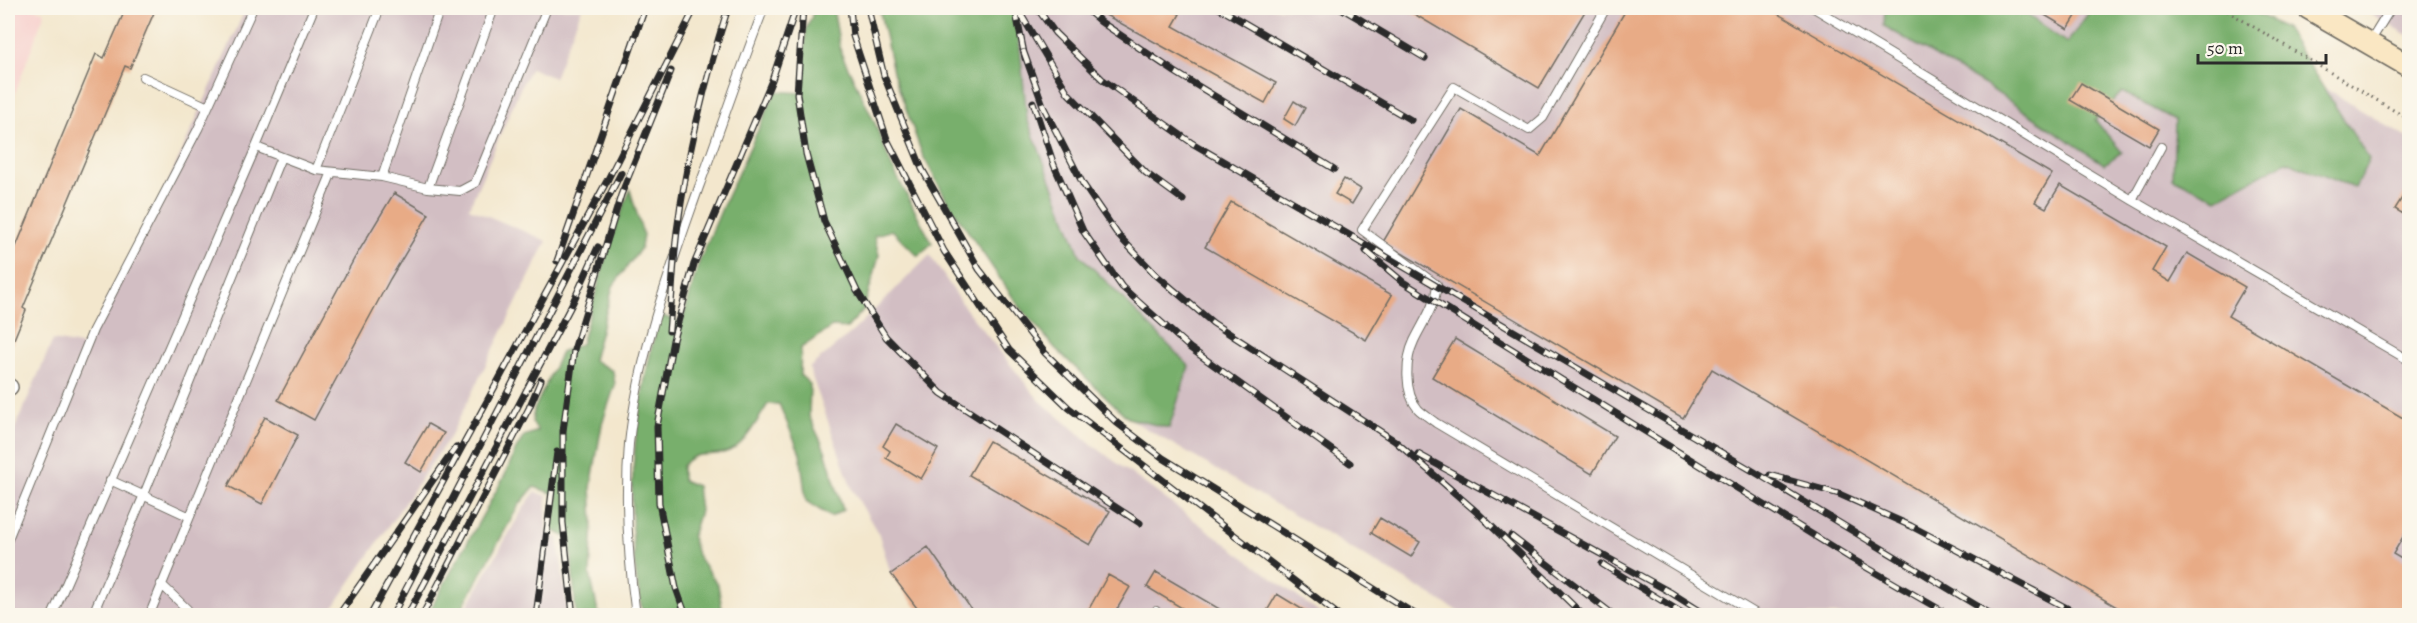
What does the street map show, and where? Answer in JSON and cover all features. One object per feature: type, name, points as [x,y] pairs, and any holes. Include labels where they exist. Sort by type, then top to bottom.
[{"type":"main road","points":[[2308,8],[2409,67]]},
{"type":"lane","points":[[8,540],[93,330],[208,107],[253,8]]},
{"type":"lane","points":[[52,615],[256,147],[314,8]]},
{"type":"lane","points":[[316,170],[380,8]]},
{"type":"lane","points":[[382,177],[440,8]]},
{"type":"lane","points":[[428,189],[494,8]]},
{"type":"lane","points":[[256,147],[316,170],[382,177],[428,189],[460,192],[475,183],[547,8]]},
{"type":"lane","points":[[636,615],[627,549],[626,494],[630,436],[642,366],[671,267],[764,8]]},
{"type":"lane","points":[[1606,8],[1543,118],[1529,130],[1454,87],[1362,230],[1437,285],[1435,302],[1412,344],[1407,370],[1409,392],[1417,409],[1436,423],[1760,615]]},
{"type":"lane","points":[[1814,8],[2132,200],[2409,361]]},
{"type":"lane","points":[[2369,44],[2391,8]]},
{"type":"lane","points":[[143,77],[208,107]]},
{"type":"lane","points":[[2132,200],[2161,147]]},
{"type":"lane","points":[[92,615],[143,497],[281,157]]},
{"type":"lane","points":[[148,615],[332,172]]},
{"type":"lane","points":[[110,480],[188,516]]},
{"type":"lane","points":[[161,584],[187,609],[190,615]]},
{"type":"path","points":[[2222,8],[2409,120]]},
{"type":"shaded area","points":[[8,8],[34,8],[45,12],[8,112]]},
{"type":"shaded area","points":[[246,8],[582,8],[554,78],[531,68],[469,208],[547,241],[451,435],[328,615],[8,616],[8,444],[53,340],[85,346],[156,209]]},
{"type":"shaded area","points":[[923,8],[2192,8],[2409,139],[2409,615],[1465,615],[1128,418]]},
{"type":"shaded area","points":[[2360,8],[2409,8],[2409,36]]},
{"type":"shaded area","points":[[930,255],[968,312],[1039,400],[1094,446],[1322,615],[923,615],[891,574],[879,535],[852,489],[809,368],[852,332]]},
{"type":"shaded area","points":[[535,492],[547,496],[546,533],[558,538],[568,615],[462,615],[524,507]]},
{"type":"green space","points":[[813,8],[833,8],[841,53],[874,121],[892,167],[932,243],[918,256],[892,230],[874,236],[879,255],[863,310],[847,328],[832,327],[801,348],[800,375],[810,384],[809,416],[825,450],[843,510],[831,517],[806,501],[800,453],[779,404],[768,404],[751,430],[735,448],[722,453],[698,455],[682,466],[682,480],[697,486],[700,511],[692,537],[697,555],[718,585],[723,615],[643,615],[633,542],[633,468],[642,394],[658,322],[663,316],[682,323],[698,265],[776,91],[802,93],[806,29]]},
{"type":"green space","points":[[879,8],[1012,8],[1017,18],[1027,119],[1080,255],[1189,366],[1169,428],[1128,418],[1055,348],[1016,302],[948,202],[922,154],[893,72]]},
{"type":"green space","points":[[1885,8],[2029,8],[2026,14],[2067,43],[2092,8],[2248,8],[2286,29],[2369,159],[2355,188],[2286,161],[2217,199],[2173,178],[2175,120],[2122,92],[2095,120],[2122,152],[2104,164],[1985,85],[1884,26]]},
{"type":"green space","points":[[630,190],[643,234],[641,248],[613,286],[593,360],[613,371],[615,385],[602,424],[591,487],[593,522],[590,574],[598,612],[603,615],[576,615],[570,539],[552,530],[557,495],[534,487],[519,505],[458,615],[427,615],[505,475],[516,449],[524,436],[538,431],[532,422],[534,410],[561,352],[581,344],[611,240]]},
{"type":"building","points":[[126,8],[156,8],[130,68],[125,66],[23,308],[26,310],[12,344],[8,342],[8,266],[96,54],[104,58]]},
{"type":"building","points":[[1093,8],[1169,8],[1180,14],[1173,26],[1276,83],[1265,103]]},
{"type":"building","points":[[1404,8],[1587,8],[1539,88]]},
{"type":"building","points":[[1627,8],[1768,8],[2052,174],[2035,202],[2046,208],[2060,185],[2166,247],[2152,271],[2170,282],[2187,253],[2245,287],[2228,316],[2410,422],[2410,525],[2393,554],[2410,564],[2410,616],[2132,616],[1712,369],[1683,418],[1383,242],[1461,109],[1540,156]]},
{"type":"building","points":[[2041,8],[2081,8],[2068,29],[2038,11]]},
{"type":"building","points":[[2081,83],[2159,129],[2149,146],[2070,100]]},
{"type":"building","points":[[1294,101],[1305,108],[1295,126],[1284,119]]},
{"type":"building","points":[[1344,179],[1361,189],[1352,204],[1335,194]]},
{"type":"building","points":[[2410,185],[2410,218],[2395,209]]},
{"type":"building","points":[[394,193],[429,214],[390,279],[314,420],[278,400],[354,259]]},
{"type":"building","points":[[1231,202],[1392,295],[1366,340],[1205,247]]},
{"type":"building","points":[[1455,339],[1615,436],[1592,474],[1432,377]]},
{"type":"building","points":[[265,417],[298,435],[262,504],[228,486]]},
{"type":"building","points":[[428,424],[444,433],[421,472],[405,462]]},
{"type":"building","points":[[896,424],[938,449],[921,479],[886,458],[890,451],[883,446]]},
{"type":"building","points":[[989,441],[1110,511],[1090,545],[969,475]]},
{"type":"building","points":[[1380,518],[1420,542],[1411,557],[1371,533]]},
{"type":"building","points":[[928,547],[976,616],[923,616],[891,574]]},
{"type":"building","points":[[1156,572],[1223,611],[1221,616],[1195,616],[1147,587]]},
{"type":"building","points":[[1108,575],[1130,587],[1113,616],[1085,616]]},
{"type":"building","points":[[1277,594],[1313,616],[1264,616]]},
{"type":"railway","points":[[557,261],[645,8]]},
{"type":"railway","points":[[370,616],[608,179],[695,8]]},
{"type":"railway","points":[[669,331],[676,243],[691,146],[704,90],[728,8]]},
{"type":"railway","points":[[686,616],[676,588],[659,503],[657,426],[673,340],[694,264],[772,80],[796,8]]},
{"type":"railway","points":[[803,8],[797,94],[806,154],[824,221],[857,291],[886,337],[941,393],[1140,523]]},
{"type":"railway","points":[[850,8],[853,36],[887,139],[944,251],[1009,350],[1069,408],[1340,616]]},
{"type":"railway","points":[[868,8],[884,76],[922,169],[979,269],[1045,353],[1117,423],[1163,458],[1418,616]]},
{"type":"railway","points":[[1015,8],[1025,58]]},
{"type":"railway","points":[[1037,8],[1055,33],[1102,79],[1192,143],[1753,471],[1994,616]]},
{"type":"railway","points":[[1085,8],[1101,22],[1175,72],[1334,169]]},
{"type":"railway","points":[[1219,8],[1411,120]]},
{"type":"railway","points":[[1341,8],[1425,58]]},
{"type":"railway","points":[[1020,13],[1068,93],[1146,173],[1183,200]]},
{"type":"railway","points":[[1023,50],[1044,108],[1083,184],[1118,235],[1155,274],[1213,323],[1395,441],[1479,514],[1584,616]]},
{"type":"railway","points":[[573,616],[563,522],[563,431],[574,350],[621,195],[671,71]]},
{"type":"railway","points":[[1033,102],[1054,165],[1083,231],[1122,287],[1190,348],[1350,463]]},
{"type":"railway","points":[[392,616],[621,173]]},
{"type":"railway","points":[[407,616],[573,302],[598,247]]},
{"type":"railway","points":[[1366,251],[1403,282],[1852,559],[1951,616]]},
{"type":"railway","points":[[422,616],[529,408],[541,380]]},
{"type":"railway","points":[[338,616],[456,447]]},
{"type":"railway","points":[[536,616],[557,452]]},
{"type":"railway","points":[[1418,454],[1670,592],[1708,616]]},
{"type":"railway","points":[[1770,475],[1839,494],[1911,526],[2082,616]]},
{"type":"railway","points":[[1511,536],[1615,616]]},
{"type":"railway","points":[[1602,564],[1687,616]]}]
